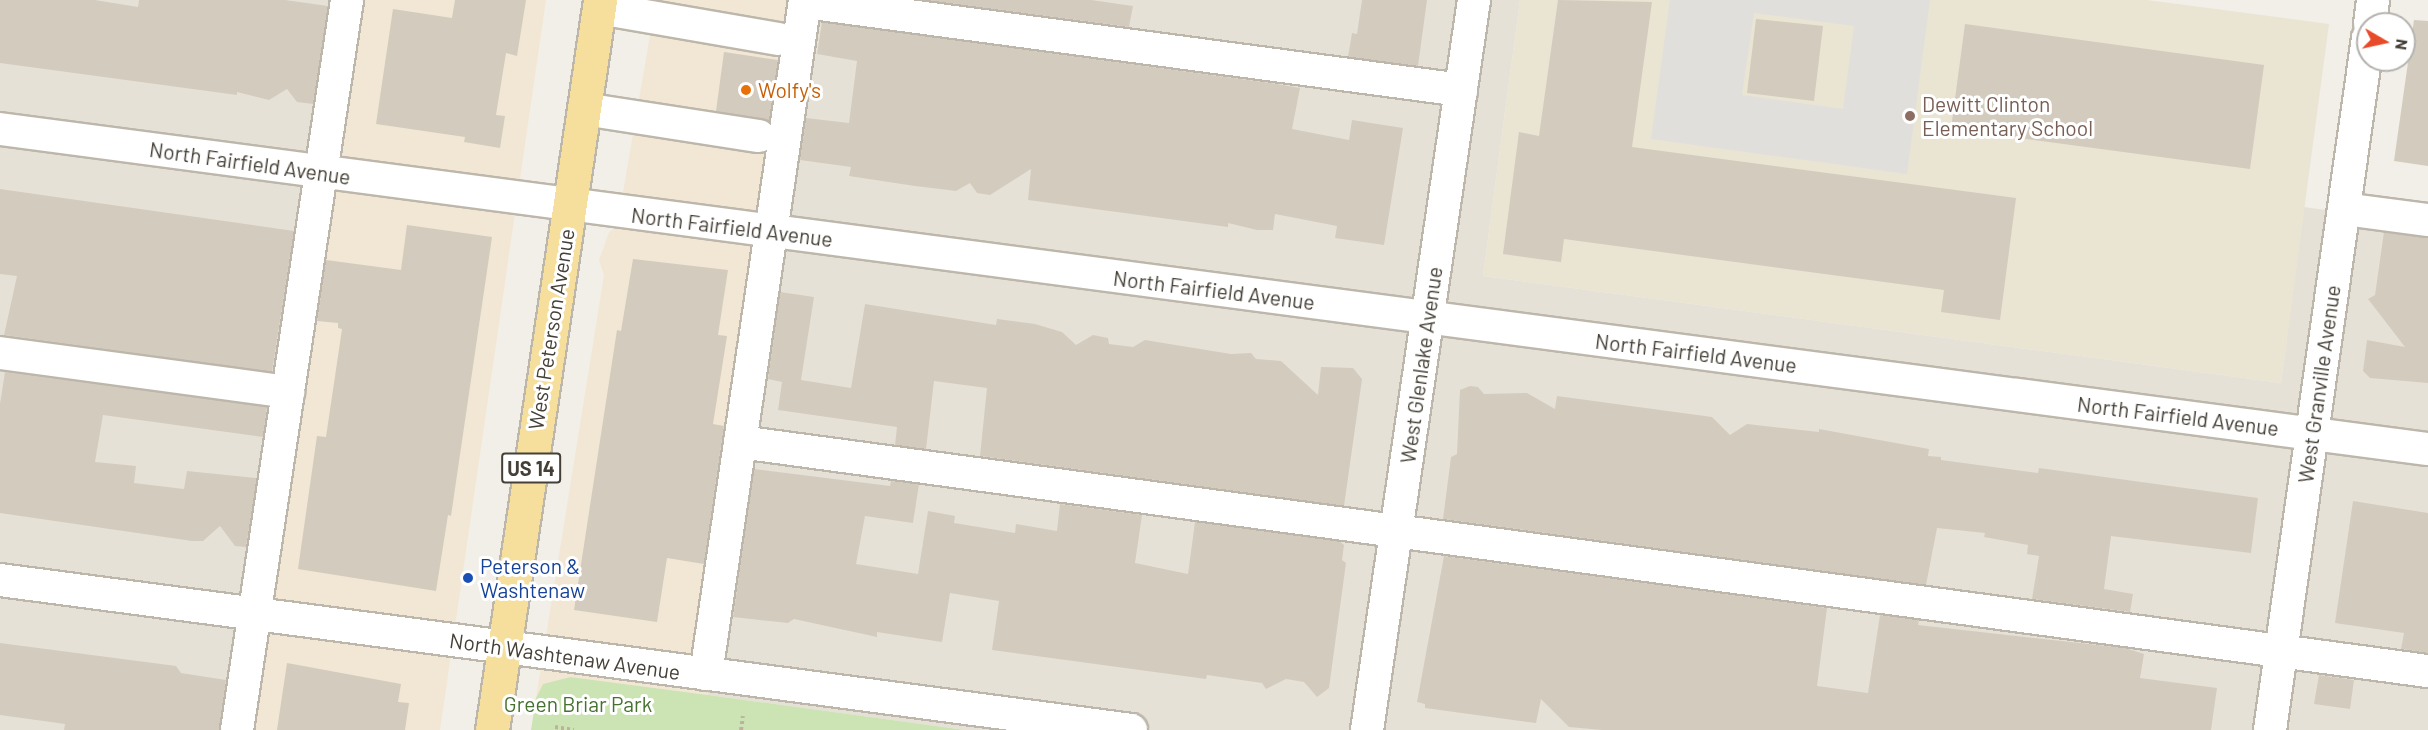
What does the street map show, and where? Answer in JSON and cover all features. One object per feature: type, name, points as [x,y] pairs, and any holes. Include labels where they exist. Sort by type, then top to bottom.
[{"type":"main road","name":"West Peterson Avenue","points":[[492,730],[599,4]]},
{"type":"street","points":[[237,730],[347,0]]},
{"type":"street","name":"West Glenlake Avenue","points":[[1367,730],[1474,0]]},
{"type":"street","points":[[706,674],[805,1],[1461,90]]},
{"type":"street","points":[[599,4],[778,39]]},
{"type":"street","name":"West Granville Avenue","points":[[2270,730],[2363,72]]},
{"type":"street","points":[[584,109],[759,136]]},
{"type":"street","name":"North Fairfield Avenue","points":[[0,129],[2428,450]]},
{"type":"street","points":[[2344,209],[2428,220]]},
{"type":"street","points":[[0,353],[288,392]]},
{"type":"street","points":[[740,442],[2428,671]]},
{"type":"street","name":"North Washtenaw Avenue","points":[[0,580],[1131,730]]},
{"type":"path","points":[[741,730],[742,716]]},
{"type":"path","points":[[555,727],[571,730]]},
{"type":"shaded area","points":[[0,0],[349,0],[240,730],[0,730]]},
{"type":"shaded area","points":[[349,0],[546,0],[440,730],[240,730]]},
{"type":"shaded area","points":[[656,0],[807,0],[708,695],[569,677],[543,684],[536,698],[604,275],[599,260],[609,232],[617,227]]},
{"type":"shaded area","points":[[807,0],[1520,0],[1483,276],[2281,383],[2304,207],[2428,224],[2428,730],[965,730],[708,695]]},
{"type":"shaded area","name":"Dewitt Clinton Elementary School","points":[[1520,0],[2147,0],[2329,24],[2281,383],[1483,276]]},
{"type":"shaded area","points":[[1670,0],[1930,0],[1907,174],[1651,139]],"holes":[[[1754,13],[1854,26],[1843,109],[1742,95]]]},
{"type":"green space","name":"Green Briar Park","points":[[570,677],[965,730],[531,730],[536,698],[543,684]]},
{"type":"building","points":[[0,0],[95,0],[138,7],[139,0],[285,0],[328,6],[313,104],[297,102],[287,89],[269,100],[237,92],[237,95],[0,63]]},
{"type":"building","points":[[455,0],[526,0],[517,56],[506,53],[496,115],[505,116],[500,148],[464,142],[465,137],[376,124],[393,9],[452,18]]},
{"type":"building","points":[[925,0],[1091,0],[1133,6],[1129,27]]},
{"type":"building","points":[[1362,0],[1427,0],[1418,66],[1348,57],[1352,33],[1357,34]]},
{"type":"building","points":[[1558,0],[1652,2],[1632,147],[2016,198],[2000,320],[1941,312],[1944,290],[1564,239],[1561,262],[1503,254],[1519,132],[1539,136]]},
{"type":"building","points":[[1756,19],[1823,26],[1814,101],[1747,93]]},
{"type":"building","points":[[2416,20],[2428,21],[2428,166],[2394,161],[2407,72],[2416,72]]},
{"type":"building","points":[[822,22],[1300,88],[1292,129],[1349,140],[1352,120],[1403,128],[1384,245],[1335,238],[1337,226],[1275,214],[1273,230],[1257,230],[1228,223],[1228,227],[1028,200],[1031,169],[990,195],[977,193],[970,183],[956,191],[915,186],[849,176],[851,167],[800,160],[806,118],[849,123],[857,61],[817,54]]},
{"type":"building","points":[[1965,24],[2264,65],[2250,169],[1951,129]]},
{"type":"building","name":"Wolfy's","points":[[724,52],[778,60],[769,121],[716,111]]},
{"type":"building","points":[[0,189],[294,231],[272,372],[4,335],[17,276],[0,274]]},
{"type":"building","points":[[407,225],[492,237],[451,516],[448,515],[436,591],[298,569],[317,436],[326,437],[342,329],[338,328],[338,323],[317,321],[326,260],[401,270]]},
{"type":"building","points":[[2384,232],[2428,238],[2428,383],[2370,378],[2363,371],[2367,340],[2405,347],[2368,299],[2375,295]]},
{"type":"building","points":[[633,259],[728,270],[718,335],[727,336],[713,424],[724,426],[704,564],[667,558],[657,622],[574,610],[617,330],[621,331]]},
{"type":"building","points":[[780,292],[814,297],[801,380],[851,388],[865,304],[996,325],[997,319],[1035,324],[1062,332],[1076,345],[1093,335],[1108,338],[1109,344],[1133,347],[1145,340],[1231,354],[1251,353],[1256,359],[1281,361],[1318,395],[1321,367],[1353,368],[1362,379],[1344,506],[980,456],[987,388],[934,381],[926,449],[895,445],[897,427],[778,410],[782,382],[768,379]]},
{"type":"building","points":[[5,372],[267,407],[263,437],[103,415],[95,462],[136,466],[134,483],[184,489],[187,471],[257,478],[246,547],[235,546],[220,526],[203,541],[192,541],[0,513],[0,404]]},
{"type":"building","points":[[1470,386],[1478,387],[1484,394],[1527,393],[1555,409],[1557,396],[1712,417],[1730,435],[1747,424],[1819,432],[1819,429],[1929,449],[1928,456],[1941,457],[1941,460],[2038,473],[2039,468],[2258,498],[2251,553],[2111,536],[2104,589],[2133,594],[2130,612],[2032,599],[2039,556],[2027,554],[2028,545],[1984,537],[1985,533],[1937,528],[1926,585],[1443,519],[1451,457],[1457,454],[1460,390]]},
{"type":"building","points":[[754,469],[890,486],[891,481],[919,484],[913,523],[865,516],[856,564],[918,574],[928,511],[955,516],[954,523],[1015,533],[1016,524],[1057,531],[1060,504],[1142,515],[1135,563],[1188,574],[1195,522],[1339,541],[1344,545],[1342,560],[1346,563],[1329,688],[1317,697],[1304,682],[1286,679],[1266,689],[1262,683],[1207,675],[1206,679],[992,650],[999,601],[950,593],[942,642],[877,632],[877,637],[794,619],[788,623],[733,617]]},
{"type":"building","points":[[2353,501],[2428,513],[2428,653],[2401,649],[2404,633],[2335,623]]},
{"type":"building","points":[[1444,556],[1827,608],[1817,686],[1868,693],[1880,615],[1919,620],[1918,625],[2125,648],[2144,654],[2140,678],[2217,688],[2211,730],[1602,730],[1569,727],[1541,699],[1536,723],[1425,708],[1425,704],[1417,702]]},
{"type":"building","points":[[0,643],[176,666],[181,673],[226,680],[219,730],[64,730],[65,724],[0,715]]},
{"type":"building","points":[[287,663],[401,684],[398,702],[409,703],[405,730],[277,730]]},
{"type":"building","points":[[2319,675],[2354,680],[2350,709],[2314,704]]},
{"type":"place","name":"Wolfy's","points":[[746,90]]},
{"type":"place","name":"Dewitt Clinton Elementary School","points":[[1910,116]]},
{"type":"place","name":"Peterson & Washtenaw","points":[[468,578]]}]
